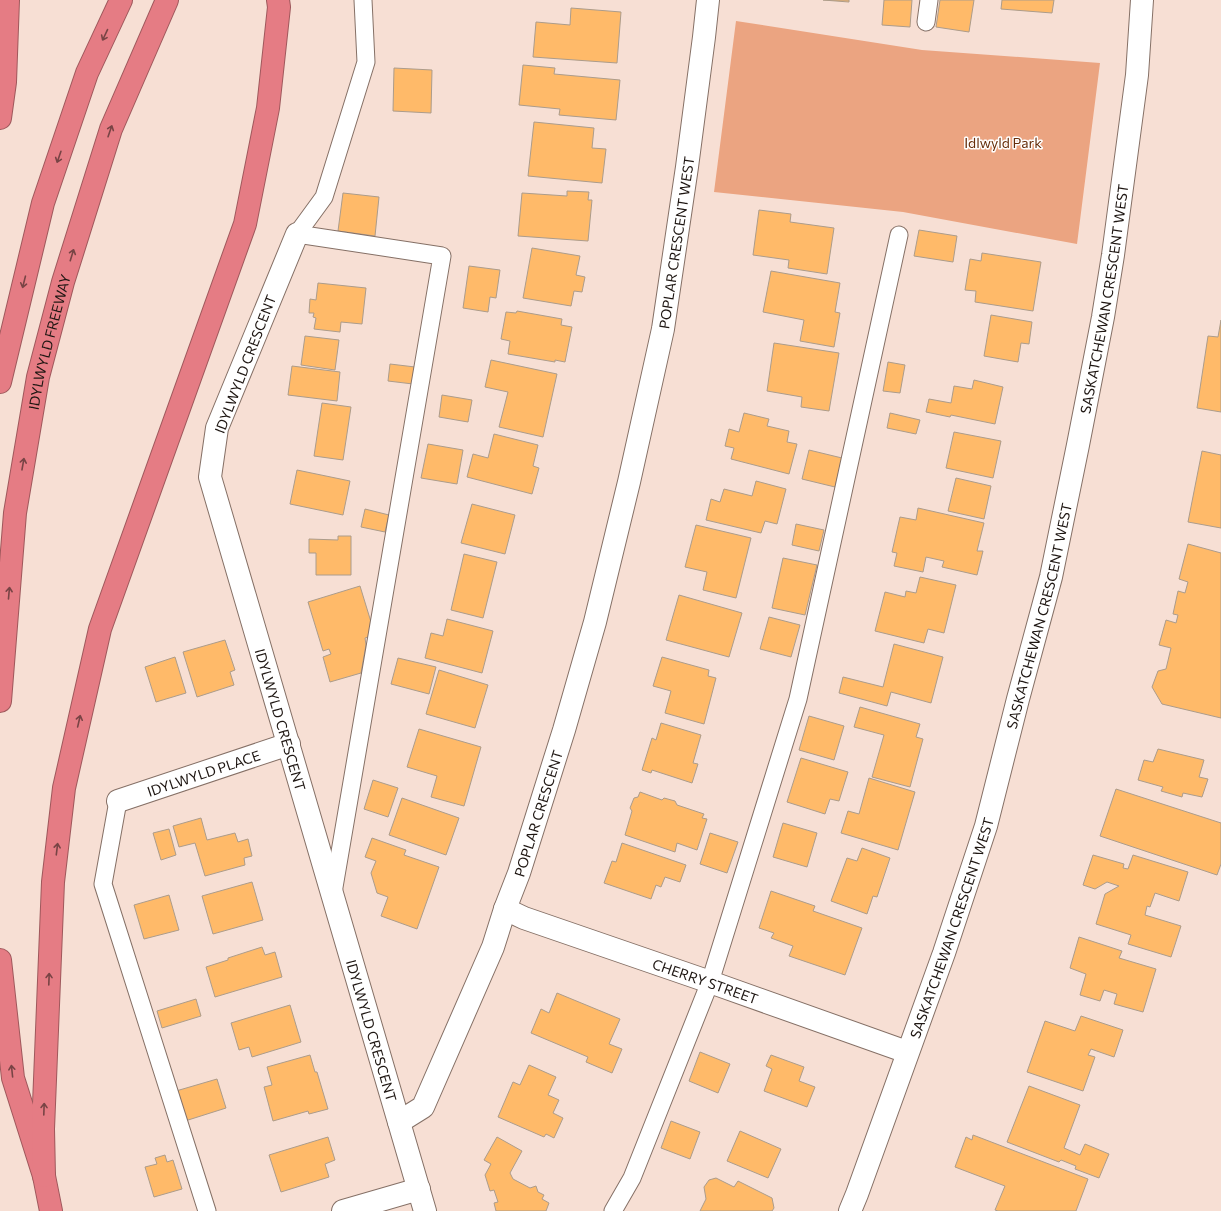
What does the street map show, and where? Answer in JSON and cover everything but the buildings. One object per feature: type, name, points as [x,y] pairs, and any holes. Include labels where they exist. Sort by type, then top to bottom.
[{"type":"highway","points":[[0,118],[5,82],[8,0]]},
{"type":"highway","points":[[0,382],[43,203],[87,74],[121,0]]},
{"type":"highway","name":"IDYLWYLD FREEWAY","points":[[0,701],[15,513],[38,377],[64,282],[111,129],[167,0]]},
{"type":"highway","points":[[44,1176],[43,1129],[53,882],[64,788],[100,629],[245,224],[268,108],[279,7],[278,0]]},
{"type":"highway","points":[[0,960],[13,1078],[44,1176],[51,1211]]},
{"type":"street","name":"POPLAR CRESCENT WEST","points":[[629,482],[663,329],[688,167],[708,0]]},
{"type":"street","name":"SASKATCHEWAN CRESCENT WEST","points":[[850,1211],[944,953],[986,826],[1051,577],[1086,407],[1113,255],[1137,75],[1142,0]]},
{"type":"street","name":"IDYLWYLD CRESCENT","points":[[297,234],[217,428],[210,477],[425,1211]]},
{"type":"street","name":"POPLAR CRESCENT","points":[[399,1122],[423,1107],[493,946],[519,873],[566,723],[595,622],[629,482]]},
{"type":"street","name":"IDYLWYLD PLACE","points":[[118,801],[289,744]]},
{"type":"street","name":"CHERRY STREET","points":[[505,909],[524,918],[907,1052]]},
{"type":"street","points":[[343,1211],[419,1189]]},
{"type":"lane","points":[[333,893],[442,256],[297,234],[324,197],[366,62],[362,0]]},
{"type":"lane","points":[[926,22],[929,0]]},
{"type":"lane","points":[[613,1211],[632,1178],[710,982],[798,699],[899,236]]},
{"type":"lane","points":[[118,801],[103,884],[207,1211]]},
{"type":"green space","name":"Idlwyld Park","points":[[736,21],[922,50],[1100,63],[1077,244],[903,212],[714,192]]}]
